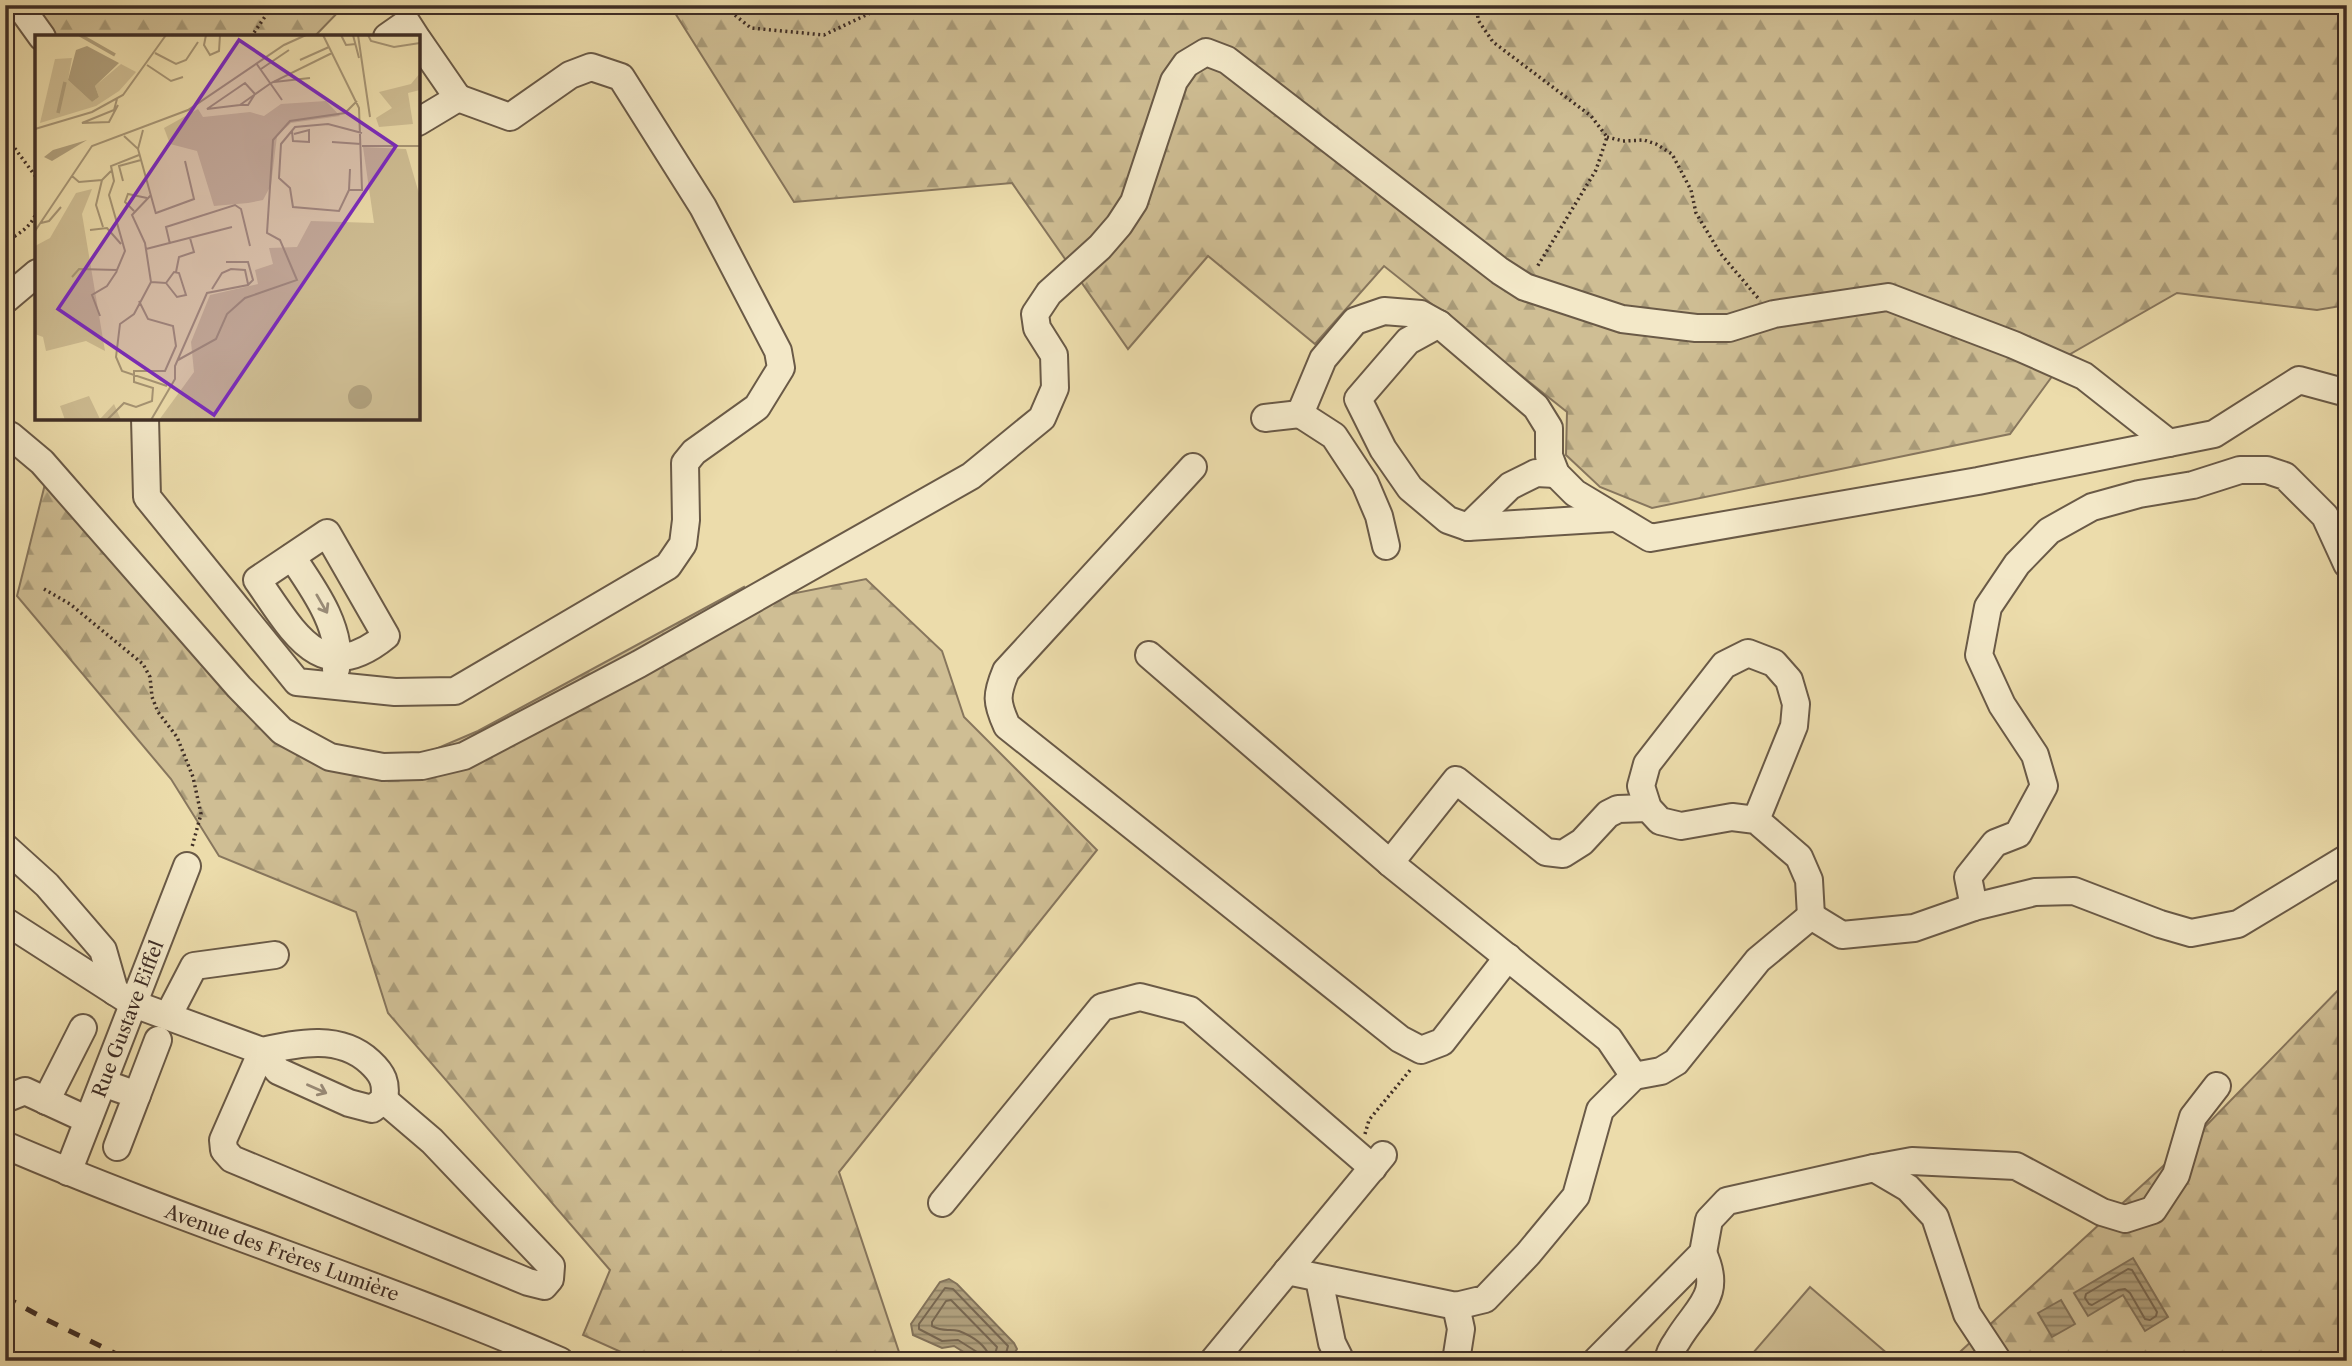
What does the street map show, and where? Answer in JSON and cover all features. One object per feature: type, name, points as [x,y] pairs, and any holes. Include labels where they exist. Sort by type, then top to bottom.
[{"type":"street","points":[[19,5],[41,35]]},
{"type":"street","points":[[390,35],[407,23],[415,35]]},
{"type":"street","points":[[145,420],[147,497],[297,682],[395,692],[455,691],[668,566],[683,544],[686,520],[685,463],[694,452],[757,407],[781,368],[778,351],[703,207],[621,77],[591,67],[570,75],[510,117],[458,98],[420,42]]},
{"type":"street","points":[[5,433],[42,462],[239,687],[282,731],[330,757],[383,767],[422,766],[464,756],[639,664],[971,476],[1041,418],[1055,388],[1054,355],[1037,328],[1035,314],[1049,293],[1100,247],[1119,225],[1134,202],[1174,81],[1186,64],[1206,52],[1227,60],[1500,271],[1525,286],[1622,319],[1696,328],[1729,328],[1774,314],[1888,297],[2014,345],[2084,376],[2169,443]]},
{"type":"street","points":[[420,121],[458,98]]},
{"type":"street","points":[[5,300],[35,276]]},
{"type":"street","points":[[1300,414],[1323,359],[1355,321],[1384,311],[1421,314],[1440,324],[1536,407],[1549,428],[1549,456],[1556,474],[1575,493],[1650,538],[1978,481],[2214,434],[2299,380],[2347,393]]},
{"type":"street","points":[[1440,324],[1408,341],[1358,399],[1383,449],[1410,488],[1447,520],[1468,527],[1613,517]]},
{"type":"street","points":[[1265,418],[1300,414],[1334,436],[1365,483],[1379,516],[1386,547]]},
{"type":"street","points":[[1193,467],[1006,671],[998,690],[999,708],[1007,726],[1400,1039],[1421,1049],[1442,1042],[1508,957]]},
{"type":"street","points":[[1974,907],[1968,877],[1995,843],[2018,834],[2044,786],[2035,755],[2002,705],[1979,655],[1988,607],[2017,564],[2049,531],[2092,507],[2139,494],[2193,485],[2239,470],[2267,470],[2286,476],[2326,516],[2347,564]]},
{"type":"street","points":[[1468,527],[1510,485],[1536,473],[1556,474]]},
{"type":"street","points":[[327,533],[386,636],[359,654],[339,656],[313,651],[301,641],[257,580],[327,533]]},
{"type":"street","points":[[292,557],[327,611],[339,656],[332,685]]},
{"type":"street","points":[[1756,820],[1794,726],[1796,704],[1789,680],[1774,663],[1748,653],[1724,665],[1647,764],[1641,786],[1648,808],[1660,821],[1681,826],[1732,817],[1756,820],[1800,857],[1809,880],[1811,916]]},
{"type":"street","points":[[1149,655],[1390,863],[1609,1039],[1634,1076]]},
{"type":"street","points":[[1390,863],[1455,780],[1546,852],[1563,854],[1582,842],[1608,814],[1618,809],[1648,808]]},
{"type":"street","points":[[5,847],[47,885],[103,950],[124,998]]},
{"type":"street","points":[[1811,916],[1842,935],[1914,928],[1974,907],[2035,892],[2074,891],[2160,924],[2192,933],[2238,924],[2347,858]]},
{"type":"street","name":"Rue Gustave Eiffel","points":[[68,1172],[103,1083],[124,998],[187,866]]},
{"type":"street","points":[[1287,1271],[1455,1306],[1485,1299],[1528,1254],[1576,1196],[1600,1110],[1634,1076],[1661,1070],[1676,1062],[1758,960],[1811,916]]},
{"type":"street","points":[[5,921],[124,998],[163,1028],[262,1051],[292,1044],[330,1042],[359,1052],[380,1071],[387,1086],[384,1100],[372,1109],[349,1103],[278,1071],[262,1051]]},
{"type":"street","points":[[117,1147],[163,1028],[194,965],[275,955]]},
{"type":"street","points":[[942,1203],[1102,1007],[1140,997],[1190,1010],[1378,1161],[1213,1361]]},
{"type":"street","points":[[47,1101],[83,1028]]},
{"type":"street","points":[[262,1051],[223,1140],[224,1150],[232,1159],[515,1277],[544,1286],[550,1279],[551,1266],[432,1141],[384,1100]]},
{"type":"street","points":[[103,1083],[137,1095]]},
{"type":"street","points":[[1596,1361],[1703,1253],[1709,1220],[1727,1201],[1912,1161],[2016,1166],[2102,1212],[2125,1219],[2153,1210],[2176,1175],[2193,1117],[2217,1086]]},
{"type":"street","points":[[5,1099],[25,1091],[88,1121]]},
{"type":"street","name":"Avenue des Frères Lumière","points":[[5,1145],[68,1172],[486,1329],[560,1361]]},
{"type":"street","points":[[1874,1168],[1908,1188],[1935,1217],[1968,1314],[1998,1361]]},
{"type":"street","points":[[1668,1361],[1669,1353],[1685,1326],[1709,1297],[1711,1270],[1703,1253]]},
{"type":"street","points":[[1319,1279],[1332,1343],[1341,1361]]},
{"type":"street","points":[[1455,1306],[1461,1329],[1456,1361]]},
{"type":"path","points":[[252,35],[273,5]]},
{"type":"path","points":[[722,5],[751,28],[824,35],[887,5]]},
{"type":"path","points":[[1477,5],[1478,20],[1493,42],[1591,116],[1606,138],[1644,141],[1672,153],[1691,190],[1696,213],[1720,253],[1774,314]]},
{"type":"path","points":[[5,135],[35,176]]},
{"type":"path","points":[[1525,286],[1596,170],[1606,138]]},
{"type":"path","points":[[5,242],[20,234],[35,219]]},
{"type":"path","points":[[44,589],[70,604],[143,664],[150,677],[152,697],[158,712],[177,737],[193,777],[201,814],[187,866]]},
{"type":"path","points":[[1378,1161],[1363,1141],[1369,1120],[1419,1059],[1421,1049]]},
{"type":"green space","points":[[33,5],[345,5],[316,35],[53,35]]},
{"type":"green space","points":[[670,5],[2347,5],[2347,305],[2317,310],[2177,293],[2067,356],[2010,434],[1652,508],[1600,487],[1566,455],[1567,412],[1384,266],[1315,344],[1208,256],[1128,349],[1012,183],[794,202]]},
{"type":"green space","points":[[52,456],[250,686],[286,720],[319,740],[351,750],[387,756],[424,754],[478,731],[744,587],[751,602],[866,579],[942,651],[964,717],[1097,850],[839,1172],[902,1361],[641,1361],[583,1335],[610,1270],[388,1013],[356,912],[219,856],[171,779],[17,596]]},
{"type":"green space","points":[[2347,981],[2347,1361],[1950,1361],[2197,1135]]},
{"type":"green space","points":[[1810,1287],[1896,1361],[1746,1361]]},
{"type":"water","points":[[2133,1258],[2168,1317],[2145,1331],[2123,1295],[2088,1316],[2074,1293]]},
{"type":"water","points":[[949,1279],[1014,1343],[1017,1349],[1010,1361],[978,1361],[954,1346],[942,1348],[913,1335],[911,1324],[940,1282]]},
{"type":"water","points":[[2061,1300],[2075,1324],[2052,1337],[2038,1313]]},
{"type":"railway","points":[[5,1297],[131,1361]]}]
